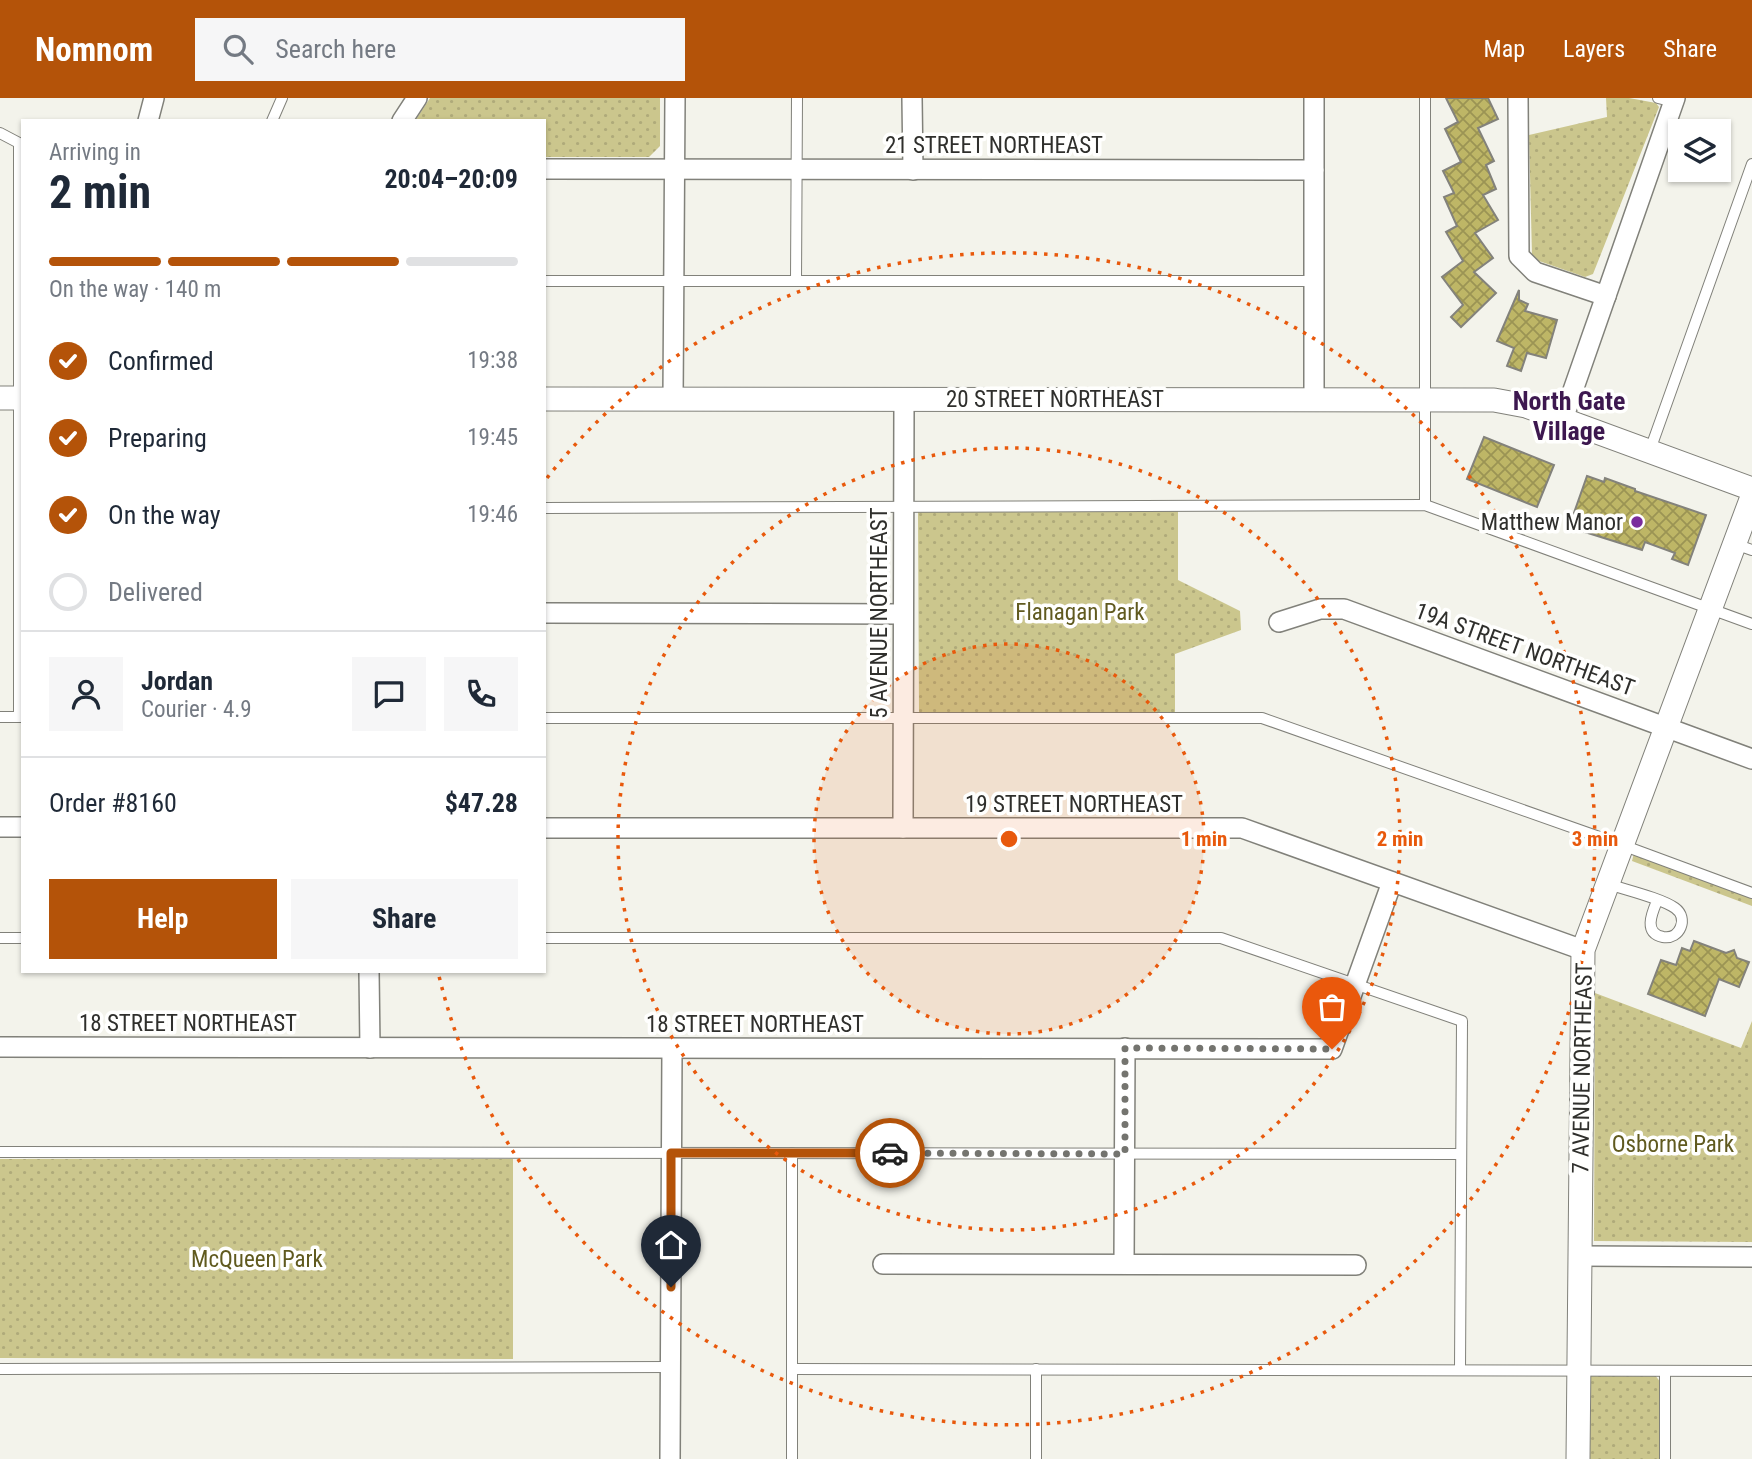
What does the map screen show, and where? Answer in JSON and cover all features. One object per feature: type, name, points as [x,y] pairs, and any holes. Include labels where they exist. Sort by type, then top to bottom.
[{"type":"street","points":[[149,119],[154,98]]},
{"type":"street","points":[[403,119],[416,98]]},
{"type":"street","points":[[673,399],[675,98]]},
{"type":"street","points":[[912,98],[913,170]]},
{"type":"street","points":[[1314,98],[1314,400]]},
{"type":"street","points":[[1518,98],[1519,257],[1535,272],[1606,296]]},
{"type":"street","points":[[1563,419],[1669,100]]},
{"type":"street","name":"21 STREET NORTHEAST","points":[[546,169],[1314,170]]},
{"type":"street","name":"20 STREET NORTHEAST","points":[[546,398],[1494,400],[1526,406],[1752,489]]},
{"type":"street","name":"5 AVENUE NORTHEAST","points":[[903,828],[904,399]]},
{"type":"street","name":"7 AVENUE NORTHEAST","points":[[1578,1459],[1583,950],[1710,609],[1743,547],[1752,496]]},
{"type":"street","name":"19A STREET NORTHEAST","points":[[1279,622],[1320,609],[1344,609],[1752,759]]},
{"type":"street","points":[[546,613],[903,614]]},
{"type":"street","points":[[0,827],[21,827]]},
{"type":"street","name":"19 STREET NORTHEAST","points":[[546,828],[1242,828],[1583,950]]},
{"type":"street","name":"18 STREET NORTHEAST","points":[[0,1047],[1332,1049],[1392,882]]},
{"type":"street","points":[[369,973],[370,1048]]},
{"type":"street","points":[[670,1459],[671,1048]]},
{"type":"street","points":[[1124,1264],[1125,1048]]},
{"type":"street","points":[[1580,1256],[1752,1256]]},
{"type":"street","points":[[883,1264],[1356,1265]]},
{"type":"lane","points":[[273,119],[282,98]]},
{"type":"lane","points":[[796,281],[797,98]]},
{"type":"lane","points":[[1424,98],[1425,505]]},
{"type":"lane","points":[[0,133],[19,143],[13,398],[21,717],[0,717]]},
{"type":"lane","points":[[1650,451],[1752,164]]},
{"type":"lane","points":[[546,281],[1314,281]]},
{"type":"lane","points":[[546,508],[1425,505],[1752,624]]},
{"type":"lane","points":[[546,718],[1262,718],[1752,893]]},
{"type":"lane","points":[[1608,884],[1657,901]]},
{"type":"lane","points":[[0,938],[21,938]]},
{"type":"lane","points":[[546,938],[1222,938],[1462,1021],[1460,1370]]},
{"type":"lane","points":[[0,1152],[1461,1154]]},
{"type":"lane","points":[[792,1153],[792,1459]]},
{"type":"lane","points":[[0,1369],[670,1367]]},
{"type":"lane","points":[[792,1369],[1752,1371]]},
{"type":"lane","points":[[1036,1370],[1036,1459]]},
{"type":"lane","points":[[1665,1371],[1665,1459]]},
{"type":"green space","points":[[430,98],[660,98],[660,146],[649,157],[546,157],[546,119],[416,119]]},
{"type":"green space","points":[[1606,98],[1629,98],[1656,103],[1659,107],[1593,274],[1585,277],[1539,261],[1532,255],[1529,135],[1607,117]]},
{"type":"green space","name":"Flanagan Park","points":[[1178,511],[1178,580],[1240,611],[1241,630],[1175,654],[1175,712],[919,713],[918,512]]},
{"type":"green space","points":[[1634,853],[1752,898],[1752,906],[1632,861]]},
{"type":"green space","name":"Osborne Park","points":[[1595,993],[1741,1048],[1752,1021],[1752,1242],[1594,1241]]},
{"type":"green space","name":"McQueen Park","points":[[0,1159],[513,1159],[513,1359],[0,1358]]},
{"type":"green space","points":[[1587,1375],[1655,1375],[1661,1383],[1660,1459],[1588,1459]]},
{"type":"building","points":[[1446,98],[1488,98],[1498,119],[1478,128],[1494,161],[1486,165],[1496,189],[1483,195],[1498,220],[1475,233],[1493,258],[1474,272],[1496,293],[1461,327],[1451,317],[1463,305],[1442,277],[1463,261],[1446,232],[1457,226],[1444,197],[1454,193],[1443,171],[1461,162],[1445,129],[1458,122]]},
{"type":"building","points":[[1519,290],[1519,300],[1528,304],[1525,311],[1557,320],[1546,358],[1527,353],[1521,371],[1507,366],[1514,348],[1497,341]]},
{"type":"building","points":[[1484,437],[1554,465],[1537,507],[1467,479]]},
{"type":"building","name":"Matthew Manor","points":[[1587,476],[1604,482],[1605,478],[1706,515],[1688,565],[1672,559],[1675,553],[1645,542],[1642,550],[1569,527]]},
{"type":"building","points":[[1694,941],[1726,953],[1734,950],[1737,958],[1749,962],[1739,987],[1719,979],[1705,1016],[1648,994],[1661,960],[1676,965],[1682,948],[1690,951]]},
{"type":"way so far","points":[[890,1153],[1125,1154],[1125,1048],[1332,1049]]},
{"type":"place","name":"Matthew Manor","points":[[1637,522]]},
{"type":"district","name":"North Gate Village","points":[[1569,416]]},
{"type":"route","points":[[671,1287],[671,1153],[890,1153]]}]
